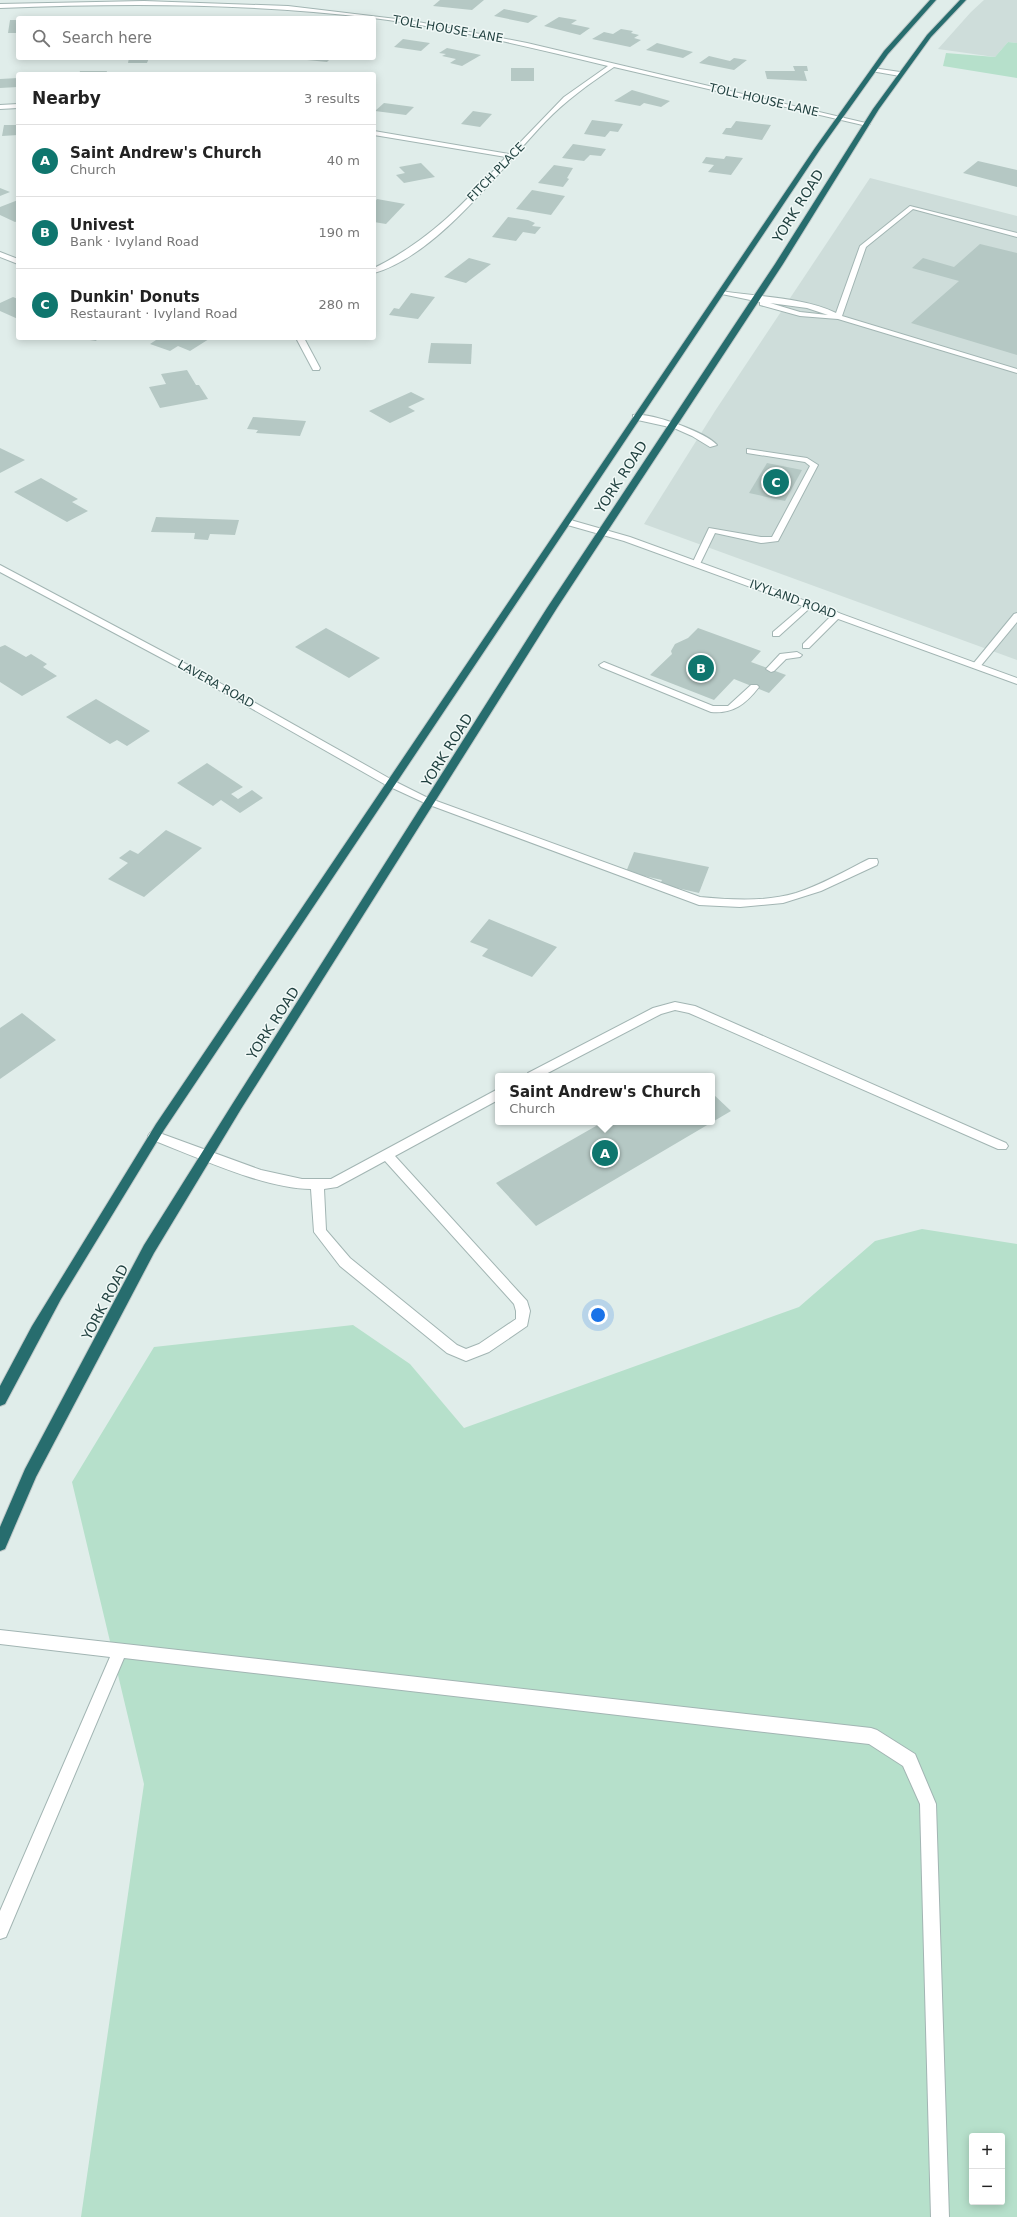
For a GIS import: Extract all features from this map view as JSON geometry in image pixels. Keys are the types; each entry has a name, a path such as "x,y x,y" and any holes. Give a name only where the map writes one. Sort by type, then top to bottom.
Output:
{"highway":[{"name":"YORK ROAD","path":"0,1400 30,1340 101,1220 154,1136 390,782 840,118 873,70 908,25 933,0"},
{"name":"YORK ROAD","path":"0,1544 30,1474 141,1263 207,1155 601,532 755,299 867,124 900,74 934,29 963,0"}],"street":[{"name":"TOLL HOUSE LANE","path":"0,6 91,2 189,1 314,10 366,16"},
{"name":"TOLL HOUSE LANE","path":"376,17 475,33 867,124"},
{"name":"FITCH PLACE","path":"376,270 406,256 437,233 566,98 613,65"},
{"path":"873,70 900,74"},
{"path":"0,107 16,106"},
{"path":"376,133 511,156"},
{"path":"838,317 863,246 912,207 1017,235"},
{"path":"0,254 16,261"},
{"path":"721,293 755,299 782,310 816,318 838,317 1017,371"},
{"path":"301,340 316,368"},
{"path":"636,417 673,424 701,436 713,445"},
{"path":"696,564 712,530 761,540 775,539 814,465 807,460 750,451"},
{"name":"IVYLAND ROAD","path":"567,522 620,537 1017,681"},
{"name":"LAVERA ROAD","path":"0,568 185,667 390,782 431,802 699,901 731,905 770,900 808,892 873,862"},
{"path":"776,634 808,605"},
{"path":"806,646 837,615"},
{"path":"976,666 1017,616"},
{"path":"771,669 783,656 797,655"},
{"path":"604,665 711,708 723,710 732,709 754,686"},
{"path":"538,1073 657,1011 675,1006 698,1012 1002,1146"},
{"path":"154,1136 260,1175 302,1184 333,1184 495,1096"},
{"path":"317,1184 320,1232 345,1262 452,1349 466,1355 484,1348 522,1322 523,1311 520,1301 387,1155"},
{"path":"0,1637 871,1736 909,1760 928,1804 940,2217"},
{"path":"0,1931 120,1651"}],"shaded area":[{"path":"984,0 1017,0 1017,43 1008,42 995,57 938,49 971,12"},
{"path":"870,178 1017,216 1017,660 644,524 715,411"}],"green space":[{"path":"1008,42 1017,43 1017,78 943,66 946,53 995,57"},
{"path":"922,1229 1017,1244 1017,2217 81,2217 144,1784 72,1482 154,1347 353,1325 410,1364 464,1428 799,1307 875,1241"}],"building":[{"path":"440,0 484,0 472,10 433,6"},
{"path":"504,9 538,16 528,23 494,16"},
{"path":"559,17 577,20 571,24 590,28 580,35 544,26"},
{"path":"10,20 16,20 16,33 8,33"},
{"path":"621,29 633,31 631,33 639,35 634,38 641,40 630,47 592,39 604,32 613,34"},
{"path":"403,39 430,43 421,51 394,47"},
{"path":"657,43 693,52 683,58 646,50"},
{"path":"447,48 481,55 462,66 450,63 456,59 442,56 446,54 439,53"},
{"path":"709,56 730,61 734,58 747,60 734,70 699,63"},
{"path":"129,60 148,60 147,63 128,63"},
{"path":"307,60 329,60 327,62"},
{"path":"793,66 807,66 808,71 804,71 807,81 767,79 765,71 795,71"},
{"path":"511,68 534,68 534,81 511,81"},
{"path":"80,71 107,71 107,72"},
{"path":"16,78 16,87 0,88 0,79"},
{"path":"632,90 670,101 661,107 644,103 640,106 614,101"},
{"path":"384,103 414,107 406,115 376,110"},
{"path":"473,111 492,114 480,127 461,124"},
{"path":"592,120 623,124 618,132 610,131 605,137 584,134"},
{"path":"736,121 771,125 762,140 722,134 726,128 731,128"},
{"path":"4,125 16,125 16,135 2,136"},
{"path":"573,144 606,149 601,156 590,155 584,161 562,158"},
{"path":"726,156 743,158 731,175 708,172 714,165 702,163 706,157 724,159"},
{"path":"978,161 1017,170 1017,187 963,173"},
{"path":"421,163 435,177 404,183 396,175 405,173 399,167"},
{"path":"554,165 573,168 567,178 569,179 563,187 538,183"},
{"path":"0,188 10,192 0,196"},
{"path":"532,190 565,196 551,215 516,209"},
{"path":"377,199 405,204 386,224 376,222"},
{"path":"16,201 16,222 0,215 0,207"},
{"path":"508,217 528,220 535,223 532,226 541,227 535,234 523,232 516,241 492,237"},
{"path":"980,244 1017,253 1017,355 911,323 959,281 912,268 923,258 954,267"},
{"path":"469,258 491,264 466,283 444,277"},
{"path":"411,293 435,297 418,319 389,315 394,308 399,309"},
{"path":"13,297 16,298 16,318 0,311 0,303"},
{"path":"156,340 207,340 190,351 178,346 170,351 150,344"},
{"path":"431,343 472,344 471,364 428,363"},
{"path":"187,370 196,385 199,385 208,399 160,408 149,387 166,384 161,374"},
{"path":"411,392 425,399 408,407 415,411 390,423 369,411"},
{"path":"253,417 306,421 300,436 256,433 258,430 247,429"},
{"path":"0,448 25,460 0,473"},
{"path":"767,463 802,470 785,501 749,493"},
{"path":"41,478 78,499 72,502 88,511 67,522 14,492"},
{"path":"156,517 239,520 235,535 210,534 208,540 194,539 195,533 151,532"},
{"path":"326,628 380,658 349,678 295,647"},
{"path":"698,628 761,651 751,662 786,675 769,693 734,679 714,700 650,675 672,654 671,651 675,644 688,638"},
{"path":"5,645 26,657 31,654 47,664 43,667 57,676 22,696 0,682 0,647"},
{"path":"96,699 150,731 127,746 117,740 110,744 66,717"},
{"path":"207,763 243,787 231,794 238,799 252,790 263,798 240,813 221,800 213,806 177,783"},
{"path":"166,830 202,848 144,897 108,879 128,863 119,858 130,850 138,854"},
{"path":"634,852 709,867 699,893 660,884 662,880 626,872"},
{"path":"489,919 557,947 532,977 482,956 488,949 470,942"},
{"path":"22,1013 56,1040 0,1079 0,1028"},
{"path":"715,1096 731,1111 715,1120"},
{"path":"598,1125 707,1125 536,1226 496,1183"}],"place":[{"name":"Dunkin' Donuts","path":"776,482"},
{"name":"Univest","path":"701,668"},
{"name":"Saint Andrew's Church","path":"605,1153"}]}
